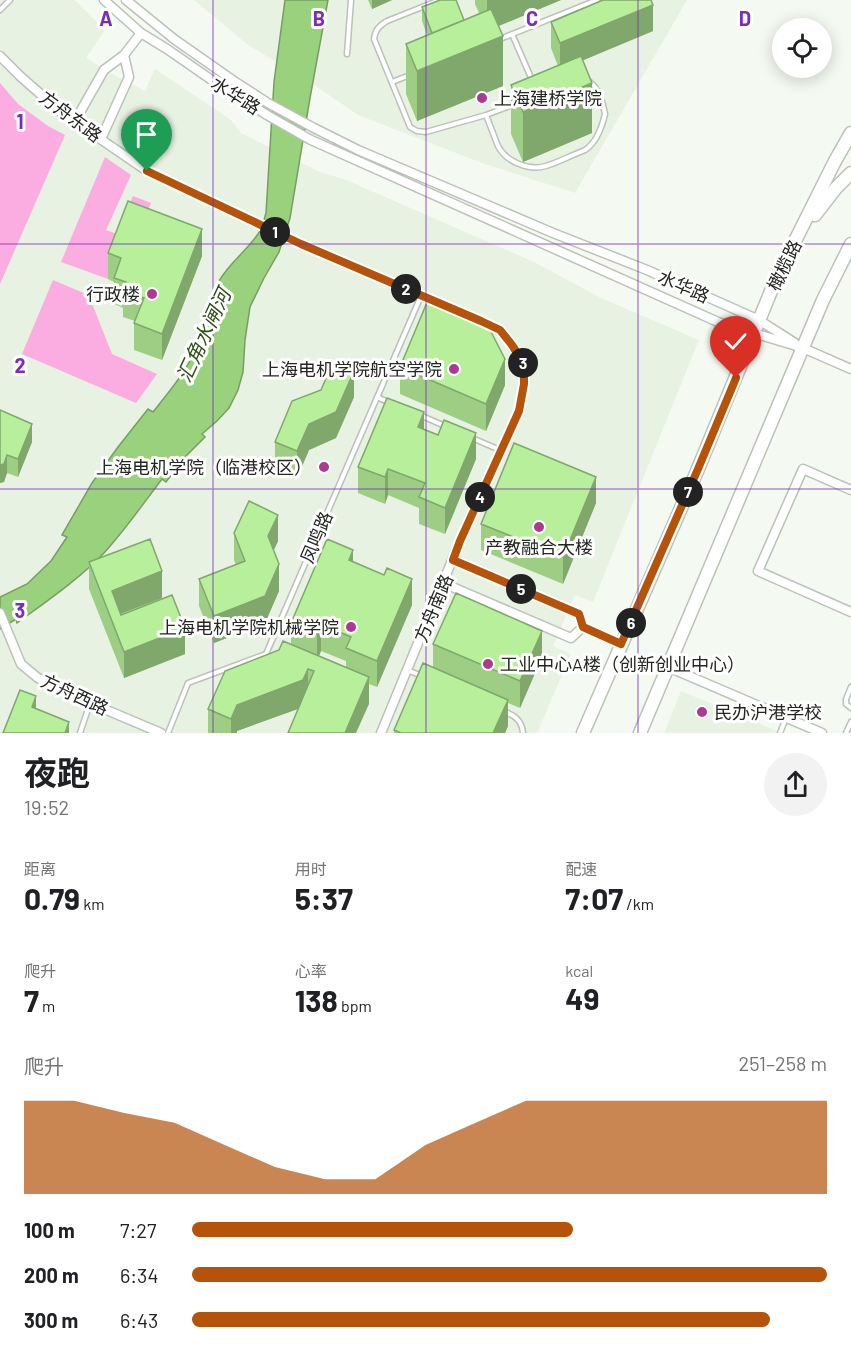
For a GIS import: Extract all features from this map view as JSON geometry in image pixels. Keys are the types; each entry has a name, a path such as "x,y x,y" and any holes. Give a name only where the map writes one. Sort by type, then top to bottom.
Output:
{"main road":[{"name":"橄榄路","path":"583,733 698,469 776,279 851,133"},
{"path":"797,237 851,173"},
{"path":"640,733 823,300 851,244"}],"street":[{"name":"水华路","path":"104,0 141,33 216,83 311,140 718,322 803,348"},
{"name":"水华路","path":"126,0 174,39 234,81 314,128 358,150 553,233 647,270 759,320 803,348"},
{"path":"75,122 104,70 124,55 141,33"},
{"path":"101,140 129,77 124,55"},
{"name":"方舟东路","path":"0,56 53,105 147,171 301,244 421,295"},
{"path":"421,295 500,330 524,364 524,384 519,411 501,450"},
{"path":"803,348 851,369"},
{"name":"方舟南路","path":"381,733 460,541 501,450"},
{"path":"851,490 803,469 758,571 851,612"},
{"path":"453,560 579,614 583,627 621,644"},
{"path":"443,583 571,638 583,627"},
{"name":"方舟西路","path":"0,614 21,664 38,678 161,733"},
{"path":"668,667 786,718 806,730 822,733"}],"lane":[{"path":"0,10 10,0"},
{"path":"346,54 351,0"},
{"path":"440,0 387,21 375,32 374,39 410,127 426,132 486,115 522,101"},
{"path":"498,40 595,0"},
{"path":"512,34 534,84"},
{"path":"392,82 413,73"},
{"path":"486,115 499,147 508,158 513,162 529,166 546,166 589,147 600,128 605,114 604,110 594,86 585,80"},
{"name":"凤鸣路","path":"168,733 188,683 266,654 421,295"},
{"path":"377,397 398,406"},
{"path":"418,415 450,428"},
{"path":"470,437 501,450"},
{"path":"407,670 428,679"},
{"path":"851,687 846,699 846,704 851,708"},
{"path":"80,733 90,703"},
{"path":"501,710 519,720 523,733"},
{"path":"780,733 786,718"},
{"path":"846,733 851,722"}],"shaded area":[{"name":"上海电机学院（临港校区）","path":"0,0 75,0 105,30 86,58 114,75 145,91 155,69 231,120 241,133 322,173 344,179 534,262 601,298 699,340 593,602 575,595 553,646 571,654 537,733 0,733"},
{"name":"上海建桥学院","path":"194,0 687,0 575,193 482,163 358,115 310,82 248,45"},
{"path":"0,83 18,104 48,126 65,135 0,284"},
{"path":"105,157 131,175 106,230 117,234 133,196 151,203 139,232 127,228 108,279 61,262"},
{"path":"53,280 86,294 112,354 157,374 136,403 22,354"},
{"name":"民办沪港学校","path":"681,691 782,733 664,733"}],"water":[{"name":"汇角水闸河","path":"285,0 328,0 290,218 279,252 250,307 243,372 238,390 229,408 202,434 205,437 186,456 166,482 162,479 104,553 40,607 17,623 16,619 0,629 0,597 27,584 51,561 67,537 62,535 92,483 148,409 153,412 176,383 199,343 214,289 223,274 256,238 261,229 266,213 274,82"}],"building":[{"path":"440,0 456,0 464,20 432,33 422,7"},
{"path":"603,0 651,0 653,5 560,43 551,22"},
{"path":"491,9 503,36 417,71 406,44"},
{"path":"581,56 592,83 523,112 511,85"},
{"name":"行政楼","path":"128,201 202,229 162,334 134,323 144,298 123,290 126,282 114,278 121,258 108,253"},
{"path":"428,300 488,326 505,359 486,404 400,367"},
{"path":"333,362 354,371 336,412 309,424 297,451 275,442 292,401 321,390"},
{"path":"387,398 424,412 418,427 438,435 444,420 476,433 445,508 419,497 425,483 388,469 385,477 358,467"},
{"path":"0,410 32,424 18,459 7,455 4,464 0,465"},
{"name":"产教融合大楼","path":"514,443 596,477 563,557 481,524"},
{"path":"249,501 278,515 268,536 279,564 265,596 214,616 199,579 245,561 234,533"},
{"path":"150,539 162,571 112,591 121,615 172,595 185,628 124,652 89,562"},
{"name":"上海电机学院机械学院","path":"327,539 353,550 349,560 384,575 387,568 412,579 377,661 346,648 351,637 321,624 317,634 291,623"},
{"path":"456,593 542,631 520,681 433,644"},
{"path":"283,641 369,677 345,733 288,733 314,671 308,669 303,680 237,705 231,719 208,709 225,671 279,650"},
{"path":"423,663 508,700 493,733 401,733 394,730"},
{"path":"20,690 36,696 32,707 69,722 65,733 3,733"}],"place":[{"name":"上海建桥学院","path":"482,98"},
{"name":"行政楼","path":"152,294"},
{"name":"上海电机学院航空学院","path":"454,369"},
{"name":"上海电机学院（临港校区）","path":"324,467"},
{"name":"产教融合大楼","path":"539,527"},
{"name":"上海电机学院机械学院","path":"351,627"},
{"name":"工业中心A楼（创新创业中心）","path":"488,664"},
{"name":"民办沪港学校","path":"702,712"}],"route":[{"path":"147,171 301,244 500,330 524,364 524,384 519,411 453,560 579,614 583,627 621,644 736,378"}]}
